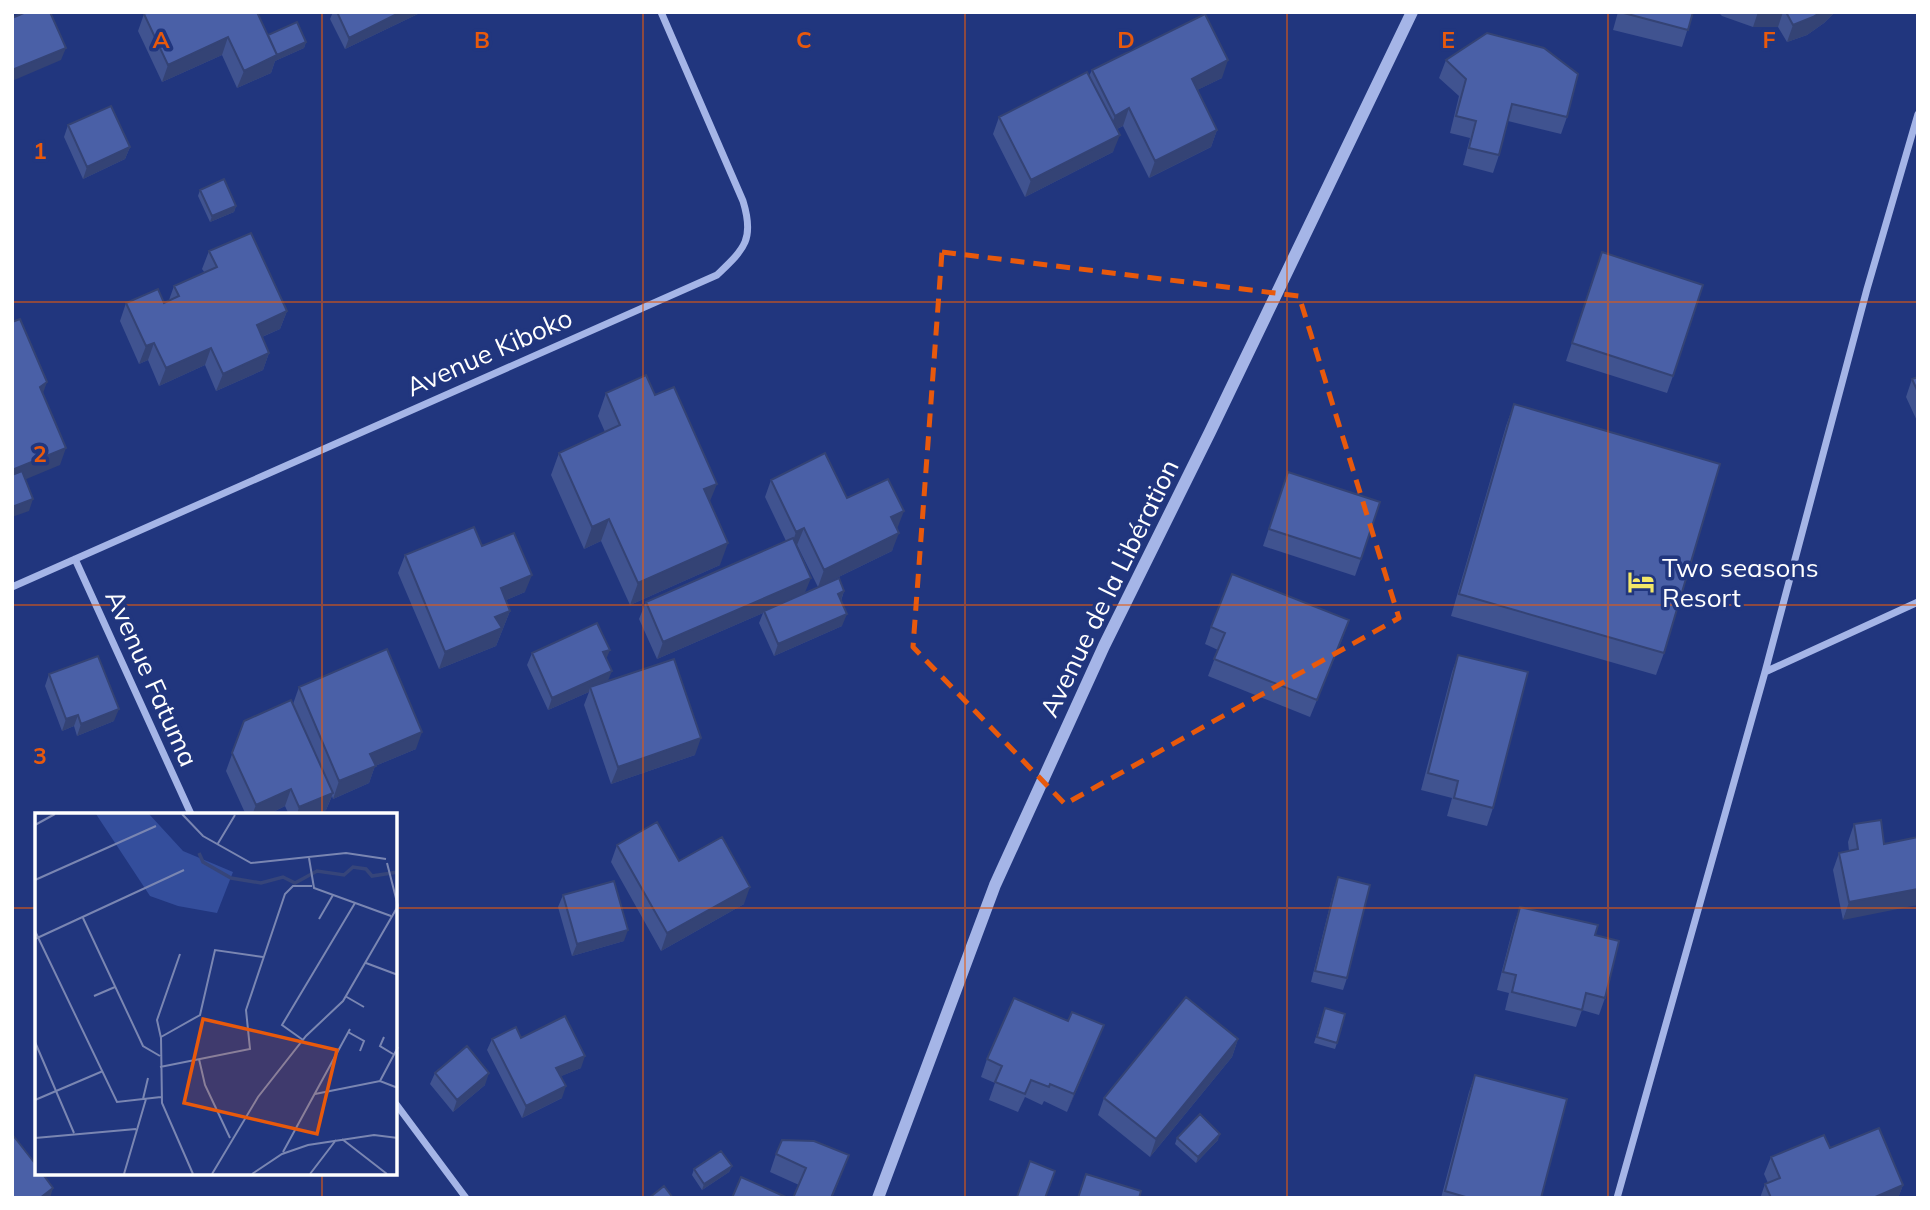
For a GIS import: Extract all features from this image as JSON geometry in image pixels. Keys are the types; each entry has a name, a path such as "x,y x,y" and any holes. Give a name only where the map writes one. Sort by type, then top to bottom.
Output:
{"street":[{"name":"Avenue Kiboko","path":"12,587 717,275 742,249 749,229 747,215 661,12"},
{"name":"Avenue de la Libération","path":"878,1198 995,884 1104,646 1283,283 1412,12"},
{"path":"1618,1198 1765,672 1867,289 1918,114"},
{"name":"Avenue Fatuma","path":"75,559 191,813"},
{"path":"1765,672 1918,602"},
{"path":"397,1105 466,1198"}],"highlighted area":[{"path":"942,252 1299,296 1399,618 1065,804 913,647"}],"building":[{"path":"26,12 50,12 66,48 12,70 12,18"},
{"path":"257,12 277,55 244,71 228,37 168,65 144,14"},
{"path":"337,12 401,12 349,38"},
{"path":"1620,12 1693,12 1688,30"},
{"path":"1786,12 1821,12 1793,25"},
{"path":"1205,14 1228,60 1192,79 1217,130 1155,161 1129,108 1115,116 1092,70"},
{"path":"297,22 306,42 277,55 268,35"},
{"path":"1487,33 1544,48 1578,74 1567,117 1512,104 1499,155 1469,148 1476,121 1456,116 1466,79 1446,60"},
{"path":"1087,72 1120,135 1031,180 999,117"},
{"path":"111,106 130,147 87,167 68,125"},
{"path":"224,179 236,206 212,216 200,190"},
{"path":"251,233 287,311 257,325 269,353 223,374 211,348 166,368 154,343 146,346 126,303 158,289 164,303 179,296 174,286 217,267 209,251"},
{"path":"1602,252 1703,285 1673,376 1572,343"},
{"path":"20,319 47,382 40,387 66,448 12,470 12,322"},
{"path":"646,375 655,395 674,387 717,484 704,489 728,543 638,583 609,519 592,527 559,453 620,425 606,393"},
{"path":"1918,377 1918,392 1912,379"},
{"path":"1514,404 1720,464 1664,653 1459,594"},
{"path":"825,453 847,498 888,479 904,511 891,517 899,533 824,570 804,528 796,532 771,480"},
{"path":"22,471 33,499 12,507 12,475"},
{"path":"1288,472 1380,502 1361,559 1269,529"},
{"path":"474,527 482,546 514,533 532,575 501,588 510,611 495,617 502,628 445,652 405,555"},
{"path":"793,538 811,578 663,642 646,602"},
{"path":"1232,574 1349,620 1317,700 1214,659 1225,633 1211,627"},
{"path":"839,578 844,591 838,594 847,614 778,644 764,611"},
{"path":"597,623 610,650 603,652 612,671 552,698 532,653"},
{"path":"387,649 422,732 370,754 376,766 339,781 299,687"},
{"path":"1458,655 1528,672 1493,808 1454,798 1458,781 1428,773"},
{"path":"98,656 119,709 81,724 78,715 66,719 49,674"},
{"path":"674,659 701,738 618,767 590,687"},
{"path":"291,700 333,793 299,807 291,789 256,805 232,753 244,721"},
{"path":"1881,820 1884,844 1918,837 1918,889 1849,902 1839,853 1858,849 1854,824"},
{"path":"657,822 679,861 722,837 750,887 667,933 617,845"},
{"path":"1338,877 1370,885 1347,978 1315,971"},
{"path":"614,881 628,930 577,944 563,895"},
{"path":"1520,907 1598,925 1595,935 1619,941 1605,998 1586,993 1582,1010 1512,992 1516,975 1503,972"},
{"path":"1186,997 1238,1039 1156,1139 1104,1098"},
{"path":"1014,998 1068,1021 1072,1012 1104,1025 1074,1094 1031,1080 1025,1094 995,1082 1002,1066 987,1059"},
{"path":"1325,1008 1345,1014 1337,1043 1317,1037"},
{"path":"565,1016 585,1056 556,1068 566,1086 526,1106 492,1039 516,1027 521,1038"},
{"path":"467,1046 489,1073 457,1100 435,1073"},
{"path":"1475,1075 1567,1099 1541,1198 1469,1198 1445,1191"},
{"path":"1200,1114 1220,1134 1198,1157 1177,1138"},
{"path":"1879,1128 1903,1185 1873,1198 1771,1198 1765,1184 1780,1178 1771,1157 1824,1135 1830,1148"},
{"path":"12,1134 35,1163 35,1175 43,1175 53,1188 40,1198 12,1198"},
{"path":"782,1140 814,1141 849,1155 831,1198 793,1198 806,1168 776,1154"},
{"path":"721,1151 732,1166 704,1184 694,1169"},
{"path":"1030,1161 1055,1171 1045,1198 1017,1197"},
{"path":"1086,1174 1141,1191 1139,1198 1078,1198"},
{"path":"741,1177 788,1198 732,1198"},
{"path":"664,1186 673,1198 649,1198"}],"place":[{"name":"Two seasons Resort","path":"1641,582"}]}
